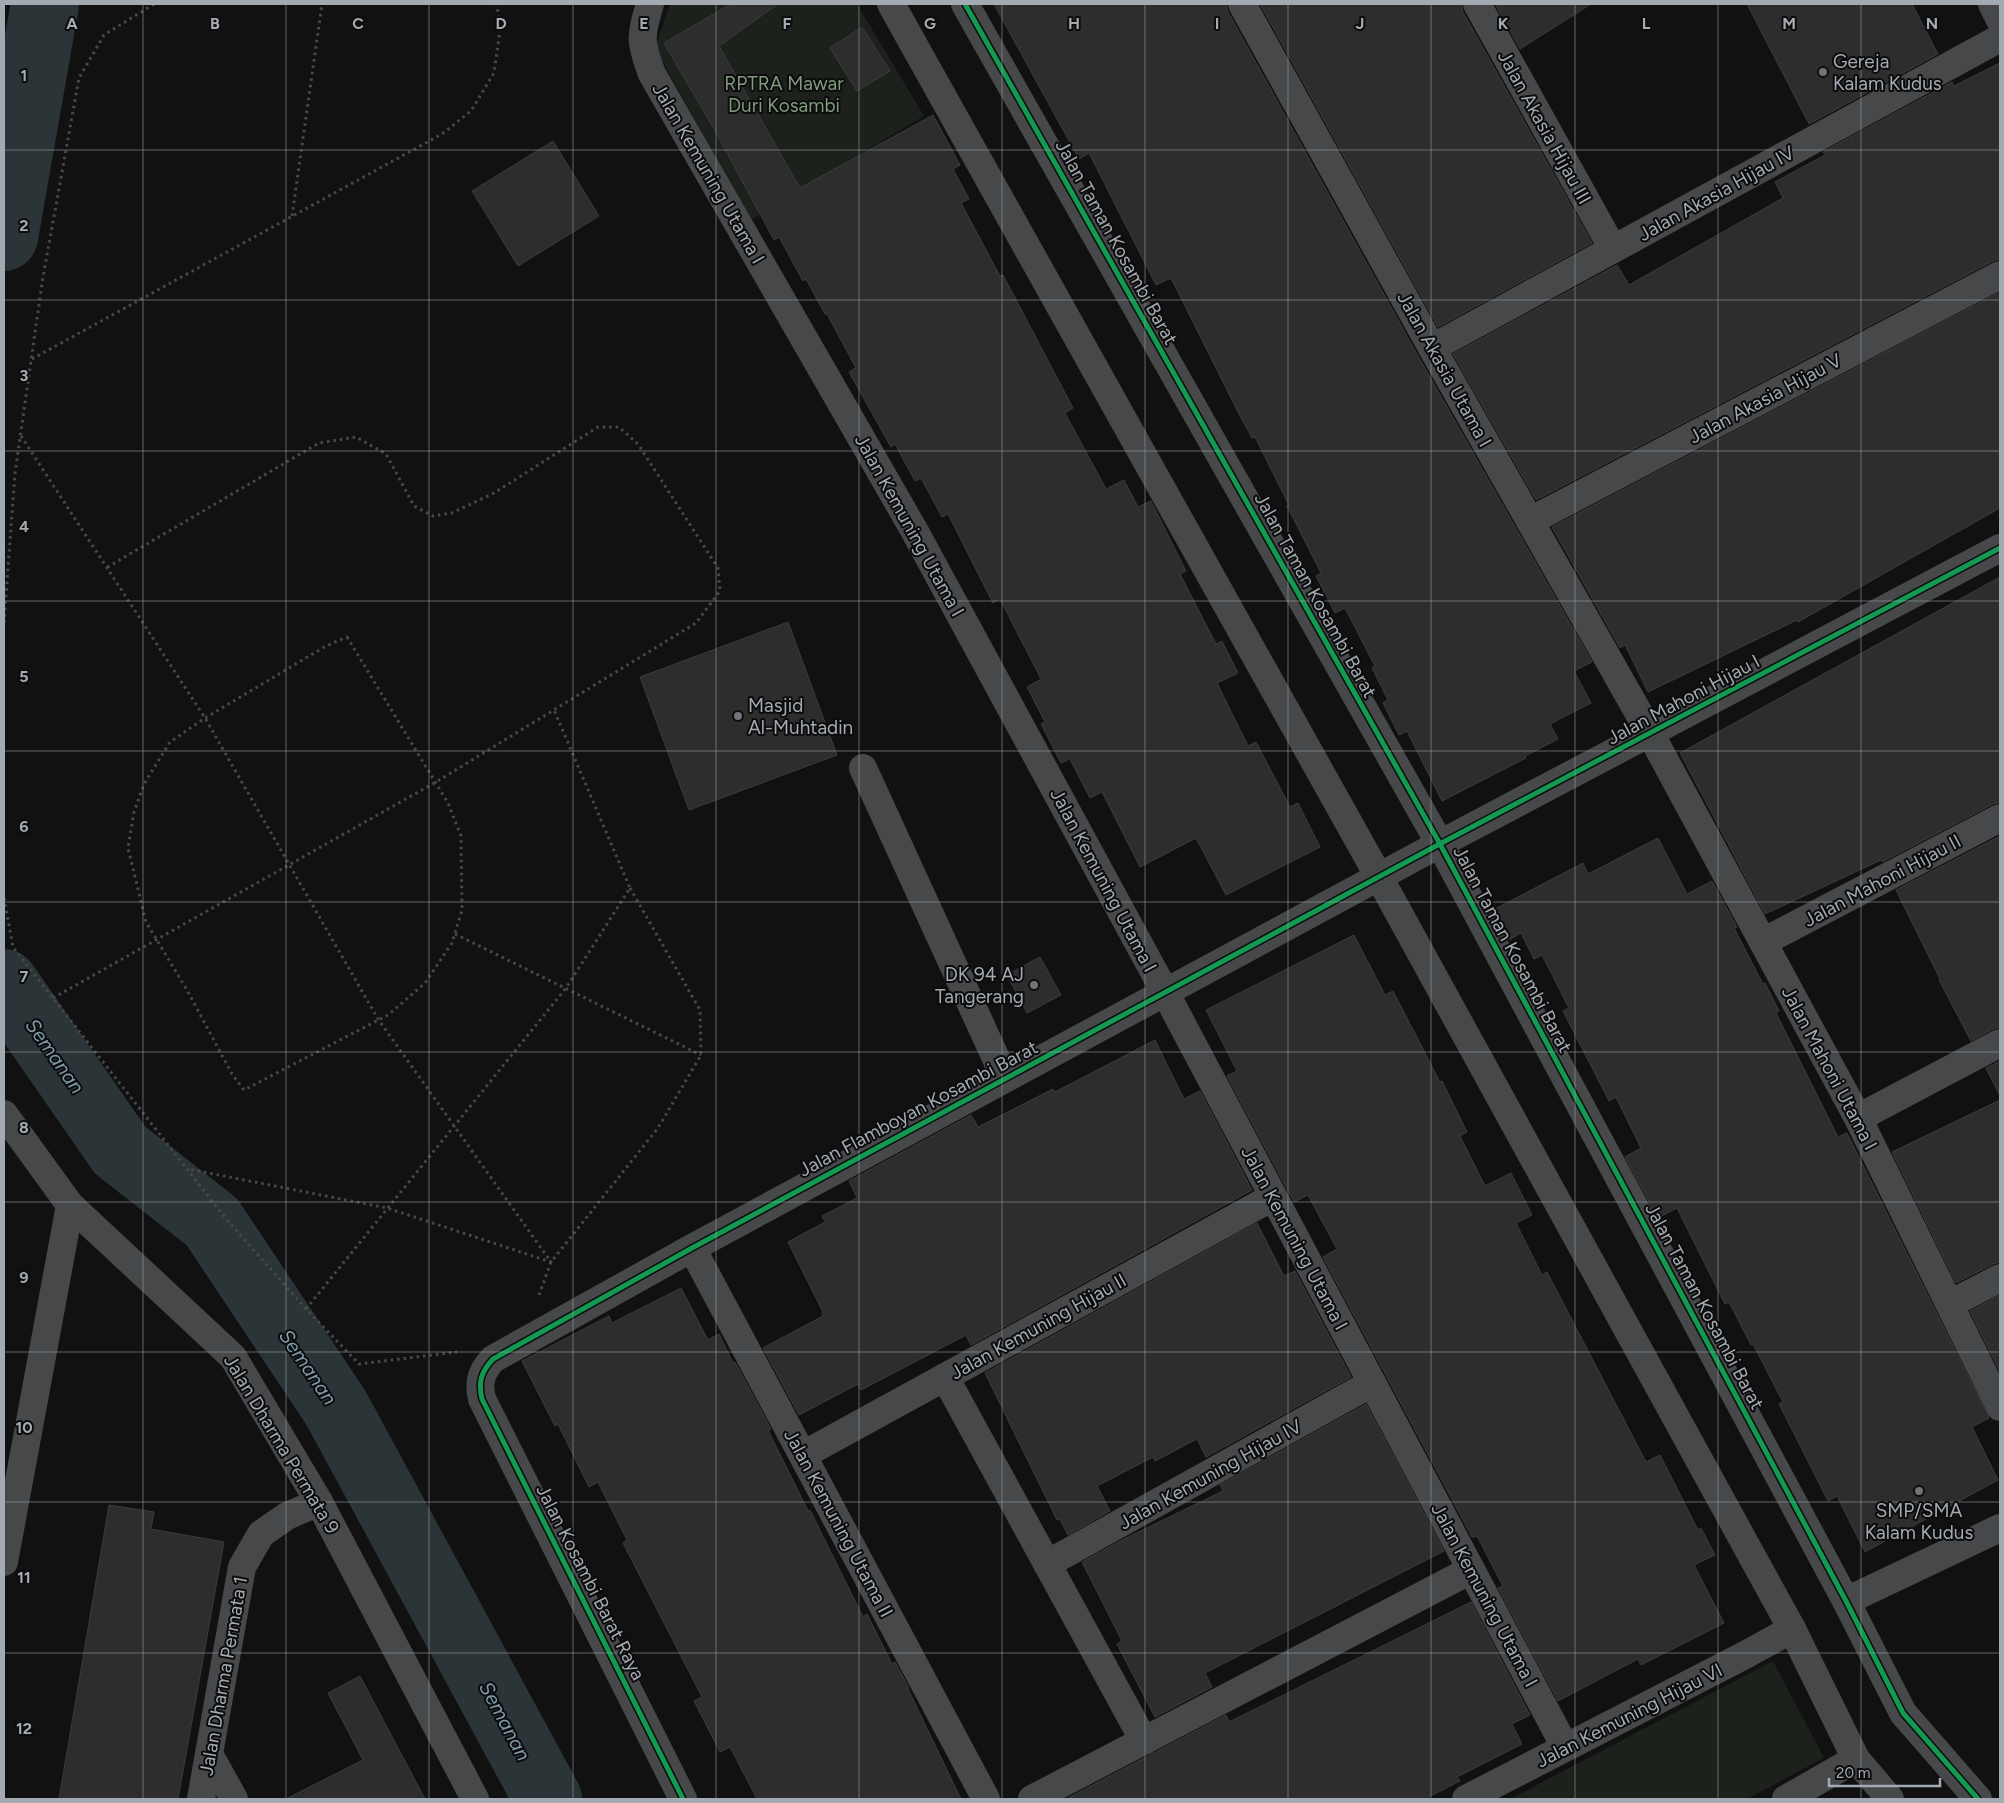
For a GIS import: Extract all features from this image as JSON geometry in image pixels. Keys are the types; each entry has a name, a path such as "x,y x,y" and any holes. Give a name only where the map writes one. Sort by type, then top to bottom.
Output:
{"street":[{"name":"Jalan Kemuning Utama I","path":"650,4 642,29 642,48 652,74 914,530 1165,992 1565,1747"},
{"path":"891,4 1382,876 1792,1629 1856,1759 1890,1799"},
{"name":"Jalan Taman Kosambi Barat","path":"965,4 1437,846 1846,1601 1903,1713 1978,1799"},
{"name":"Jalan Akasia Utama I","path":"1242,4 1432,348 1650,734"},
{"name":"Jalan Akasia Hijau III","path":"1477,4 1613,249"},
{"path":"1992,4 2000,20"},
{"name":"Jalan Akasia Hijau IV","path":"1432,348 2000,38"},
{"name":"Jalan Akasia Hijau V","path":"1530,521 2000,275"},
{"name":"Jalan Mahoni Hijau I","path":"1382,876 2000,548"},
{"name":"Jalan Mahoni Utama I","path":"1650,734 1858,1118 2000,1407"},
{"path":"863,768 1005,1078"},
{"name":"Jalan Mahoni Hijau II","path":"1763,942 2000,818"},
{"name":"Jalan Flamboyan Kosambi Barat","path":"480,1376 484,1368 493,1359 692,1248 1382,876"},
{"path":"1858,1118 2000,1043"},
{"name":"Jalan Dharma Permata 9","path":"4,1114 70,1205 233,1357 319,1502 475,1799"},
{"name":"Jalan Kemuning Hijau II","path":"802,1456 1273,1198"},
{"path":"4,1562 70,1205"},
{"name":"Jalan Kemuning Utama II","path":"692,1248 986,1799"},
{"path":"1950,1304 2000,1278"},
{"name":"Jalan Kosambi Barat Raya","path":"480,1376 479,1388 482,1399 683,1799"},
{"path":"945,1377 1144,1740"},
{"name":"Jalan Kemuning Hijau IV","path":"1047,1564 1372,1383"},
{"name":"Jalan Dharma Permata 1","path":"201,1799 242,1567 261,1534 287,1516 319,1502"},
{"path":"1846,1601 2000,1528"},
{"path":"1032,1799 1471,1570"},
{"name":"Jalan Kemuning Hijau VI","path":"1466,1799 1792,1629"},
{"path":"209,1754 234,1799"},
{"path":"1786,1799 1856,1759"}],"path":[{"path":"4,623 15,473 43,277 79,78 104,35 154,4"},
{"path":"292,216 322,4"},
{"path":"32,360 442,134 471,110 494,72 500,30 496,4"},
{"path":"53,998 156,938 436,782 554,710 696,623 720,591 718,568 638,444 619,427 598,427 494,493 452,514 432,516 414,506 386,454 356,437 319,443 106,568"},
{"path":"21,436 205,718 378,1019 552,1262"},
{"path":"347,637 436,782 448,803 461,836 462,910 452,943 425,983 388,1015 244,1090 232,1074 187,990 146,922 128,848 134,812 144,784 170,742 205,718 326,646 347,637"},
{"path":"520,1344 552,1262 658,1128 702,1055 700,1010 630,888 554,710"},
{"path":"306,1309 566,988 630,888"},
{"path":"4,898 13,947 227,1220 306,1309 359,1364 463,1351"},
{"path":"455,934 702,1055"},
{"path":"188,1170 387,1208 552,1262"}],"green space":[{"name":"RPTRA Mawar Duri Kosambi","path":"670,4 857,4 924,116 751,220 655,48"},
{"path":"1773,1661 1824,1758 1747,1799 1510,1799"}],"building":[{"path":"731,4 778,4 719,46 800,188 933,115 960,165 953,169 969,199 961,203 1000,276 1003,275 1073,408 1065,413 1106,489 1124,480 1138,507 1151,501 1186,571 1180,574 1216,644 1222,641 1238,673 1217,683 1248,746 1256,742 1290,807 1298,803 1320,847 1226,895 1196,838 1140,867 1102,792 1090,798 1070,759 1061,763 1041,724 1045,722 1027,687 1041,679 1000,599 993,603 948,514 942,517 921,478 915,481 895,444 891,447 849,372 856,368 827,314 825,314 806,279 803,281 779,237 774,240 714,129 664,43"},
{"path":"994,4 1226,4 1228,12 1418,356 1592,662 1574,671 1591,703 1550,724 1558,739 1525,756 1526,758 1442,801 1407,731 1399,735 1383,703 1388,700 1372,668 1375,666 1345,608 1335,613 1316,576 1321,573 1287,506 1289,505 1255,437 1252,438 1238,412 1171,278 1156,285 1089,153 1079,159"},
{"path":"1260,4 1461,4 1463,12 1592,243 1438,327"},
{"path":"1495,4 1591,4 1520,49"},
{"name":"Gereja Kalam Kudus","path":"1747,4 1912,4 1938,54 1809,124"},
{"path":"862,27 890,71 857,91 830,48"},
{"path":"2000,63 2000,259 1536,500 1453,354 1617,265 1629,285 1783,198 1775,182 1825,155 1823,152 1952,82 1954,86"},
{"path":"553,141 599,216 518,266 472,191"},
{"path":"2000,292 2000,508 1798,622 1797,620 1648,692 1625,645 1620,648 1552,527"},
{"path":"2000,577 2000,802 1882,862 1881,860 1765,914 1680,753"},
{"name":"Masjid Al-Muhtadin","path":"788,622 837,755 689,810 640,677"},
{"path":"2000,836 2000,1027 1971,1041 1939,980 1896,890"},
{"path":"1658,838 1687,894 1712,881 1737,927 1734,928 1779,1011 1776,1013 1838,1137 1847,1133 1989,1418 1972,1427 1998,1480 1865,1552 1837,1496 1828,1501 1779,1404 1783,1402 1729,1302 1725,1304 1677,1208 1658,1218 1625,1157 1641,1148 1616,1097 1609,1101 1563,1011 1569,1008 1542,955 1534,959 1521,933 1509,940 1493,910 1583,863 1588,874"},
{"path":"1354,935 1385,995 1393,991 1440,1082 1442,1081 1467,1132 1460,1136 1485,1186 1511,1173 1532,1215 1516,1223 1542,1275 1547,1272 1646,1462 1660,1455 1698,1530 1701,1528 1715,1555 1694,1565 1724,1623 1641,1665 1638,1659 1558,1701 1498,1588 1503,1586 1477,1536 1472,1537 1323,1257 1337,1249 1308,1195 1294,1202 1227,1076 1237,1071 1206,1010"},
{"name":"DK 94 AJ Tangerang","path":"1040,957 1061,995 1027,1013 1007,975"},
{"path":"1155,1040 1184,1099 1200,1091 1252,1190 971,1345 966,1335 861,1390 858,1384 799,1415 763,1348 823,1316 823,1312 788,1242 825,1222 822,1216 857,1198 849,1181 971,1115 978,1127 1053,1089 1055,1092"},
{"path":"2000,1061 2000,1096 1986,1068"},
{"path":"2000,1100 2000,1262 1956,1283 1892,1152"},
{"path":"1257,1223 1284,1276 1295,1271 1351,1377 1206,1457 1197,1439 1155,1461 1153,1457 1097,1486 1110,1511 1068,1535 1060,1519 1057,1520 985,1373"},
{"path":"681,1288 708,1340 719,1334 733,1363 735,1362 771,1429 768,1430 863,1617 867,1614 892,1664 895,1662 909,1688 961,1799 757,1799 730,1747 720,1752 694,1701 702,1697 623,1543 627,1540 598,1482 589,1487 558,1424 555,1426 522,1361 609,1316 612,1323"},
{"path":"2000,1295 2000,1372 1970,1311"},
{"path":"1366,1404 1444,1551 1205,1673 1212,1687 1155,1717 1117,1644 1122,1641 1082,1562 1124,1539 1223,1491 1220,1485"},
{"path":"109,1505 154,1512 151,1529 224,1542 178,1799 59,1799"},
{"path":"1471,1602 1530,1715 1512,1724 1522,1744 1457,1777 1460,1781 1425,1799 1066,1799 1226,1715 1229,1722"},
{"path":"360,1676 425,1799 286,1799 363,1760 328,1693"}],"waterway":[{"name":"Semanan","path":"4,237 45,4"},
{"name":"Semanan","path":"4,983 120,1150 212,1222 336,1408 548,1799"}],"cycle path":[{"path":"965,4 1440,844 1846,1601 1903,1713 1978,1799"},
{"path":"683,1799 482,1399 480,1387 482,1378 486,1368 493,1359 692,1248 1434,847 2000,548"}],"place":[{"name":"Gereja Kalam Kudus","path":"1823,72"},
{"name":"Masjid Al-Muhtadin","path":"738,716"},
{"name":"DK 94 AJ Tangerang","path":"1034,985"},
{"name":"SMP/SMA Kalam Kudus","path":"1919,1491"}]}
